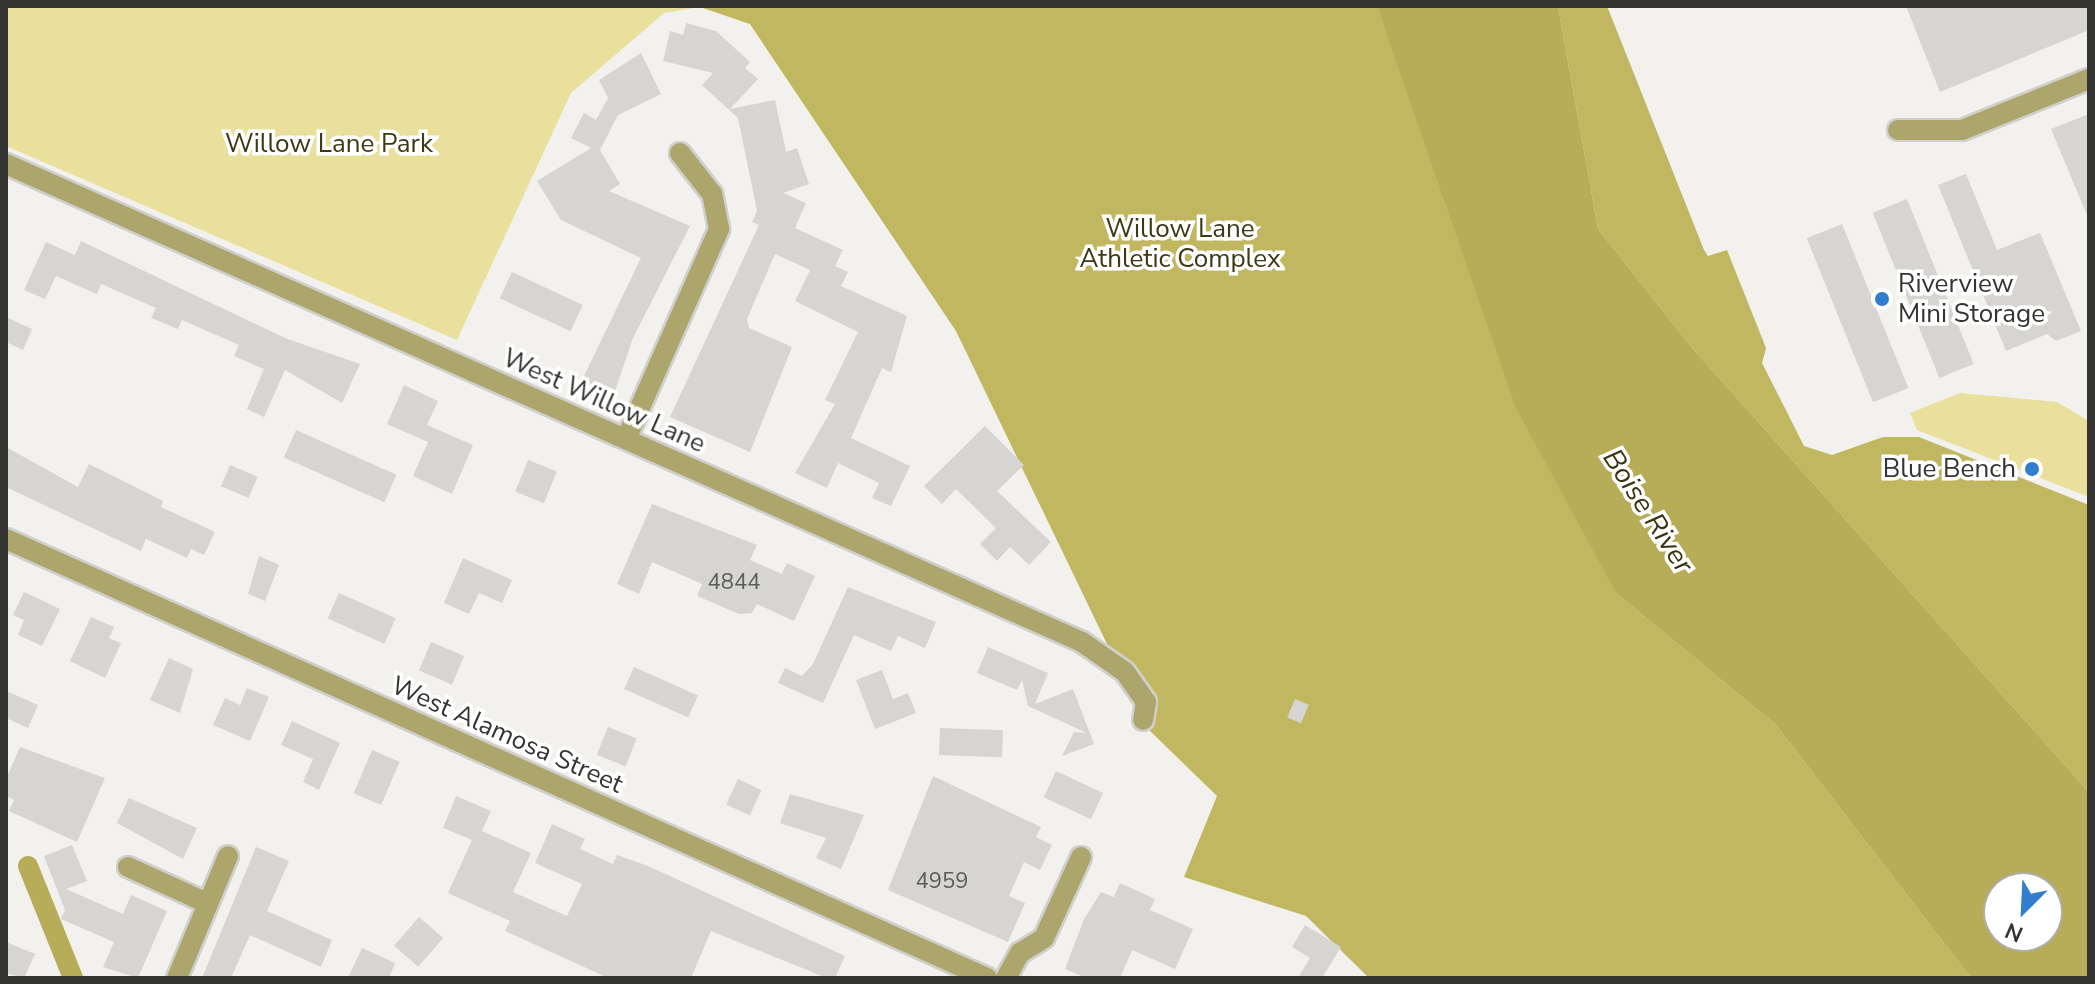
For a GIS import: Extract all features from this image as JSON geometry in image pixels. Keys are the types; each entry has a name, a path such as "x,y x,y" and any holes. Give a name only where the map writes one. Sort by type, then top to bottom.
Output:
{"street":[{"path":"1898,130 1962,130 2089,79"},
{"path":"626,439 719,229 712,194 680,153"},
{"name":"West Willow Lane","path":"6,164 1082,642 1125,672 1146,702 1143,720"},
{"name":"West Alamosa Street","path":"6,539 987,978"},
{"path":"177,978 228,856"},
{"path":"1006,978 1020,953 1044,938 1081,857"},
{"path":"128,867 207,903"}],"green space":[{"name":"Willow Lane Athletic Complex","path":"6,6 1355,6 1114,642 956,331 750,24 700,7 664,13 571,93 457,340 6,146"},
{"path":"1377,6 1447,199 1616,593 1776,725 1971,978 1369,978 1306,916 1184,877 1217,796 1148,729 956,331 750,24 700,7"},
{"path":"1558,6 1607,6 1704,250 1708,256 1727,250 1766,348 1762,363 1804,446 1832,455 1883,437 1919,437 2089,505 2089,792 1694,350 1598,229"},
{"path":"1960,393 2057,402 2089,421 2089,497 1917,430 1910,413"}],"water":[{"name":"Boise River","path":"1377,6 1558,6 1598,229 1694,350 2089,792 2089,978 1971,978 1776,725 1616,593 1516,408"}],"building":[{"path":"1906,6 2089,6 2089,30 1940,92"},
{"path":"686,23 716,31 750,62 745,68 758,79 730,109 775,100 786,152 797,148 809,184 783,193 806,203 795,228 843,250 835,266 848,272 841,286 907,316 891,372 882,368 851,438 910,466 891,506 872,498 879,483 838,463 827,488 795,473 835,404 825,400 858,332 795,301 810,270 775,254 747,319 749,328 792,347 750,452 670,417 759,225 752,222 757,211 738,118 702,85 713,73 663,61 670,31 683,35"},
{"path":"641,53 661,94 618,115 600,150 620,184 609,191 690,226 633,338 614,394 582,380 641,258 561,220 537,181 591,148 571,138 584,113 596,120 608,98 599,80"},
{"path":"2089,114 2089,220 2051,129"},
{"path":"1966,174 1997,250 2040,233 2081,331 2056,341 2047,334 2006,351 1938,185"},
{"path":"1907,199 1974,364 1939,378 1873,213"},
{"path":"1842,224 1908,388 1873,402 1807,238"},
{"path":"81,241 285,338 360,364 342,403 285,370 264,417 247,409 264,369 234,356 239,345 182,320 178,329 151,318 156,308 101,284 97,294 56,276 45,299 24,290 46,242 75,255"},
{"path":"512,272 583,305 570,331 500,298"},
{"path":"6,317 32,329 23,350 6,342"},
{"path":"404,385 438,401 427,425 473,445 452,494 413,476 428,442 387,424"},
{"path":"985,426 1024,465 997,491 1051,542 1029,565 1010,547 997,561 980,544 996,528 956,489 942,504 924,486"},
{"path":"296,430 396,475 384,502 284,457"},
{"path":"6,447 78,487 89,464 163,501 161,507 215,532 204,555 191,549 187,558 146,539 141,551 6,487"},
{"path":"528,460 557,472 544,503 515,492"},
{"path":"230,465 258,477 249,498 221,486"},
{"path":"652,504 757,545 750,560 782,574 787,563 815,576 794,621 757,604 752,613 739,614 697,596 702,584 652,562 639,594 617,584"},
{"path":"259,556 279,565 265,601 248,594"},
{"path":"463,558 512,580 502,603 479,593 469,614 444,603"},
{"path":"848,587 936,622 925,648 898,636 891,651 854,635 823,703 778,683 785,668 802,676 813,664"},
{"path":"24,592 60,609 42,646 18,635 24,620 13,615"},
{"path":"339,593 396,618 384,644 328,619"},
{"path":"91,617 114,627 109,638 121,643 105,678 70,661"},
{"path":"431,642 464,656 452,685 419,671"},
{"path":"988,647 1048,673 1035,704 1073,689 1094,744 1062,756 1074,732 1087,733 1028,706 1022,680 1017,690 977,673"},
{"path":"169,658 193,669 180,713 150,700"},
{"path":"634,667 698,695 688,717 624,689"},
{"path":"882,670 893,699 908,693 916,713 875,729 856,680"},
{"path":"247,688 269,697 250,741 213,725 225,698 240,705"},
{"path":"6,691 38,705 28,728 6,718"},
{"path":"1295,699 1309,705 1301,723 1287,717"},
{"path":"292,721 340,743 319,790 303,782 313,759 281,745"},
{"path":"608,727 637,739 626,766 597,755"},
{"path":"940,728 1003,730 1002,757 939,755"},
{"path":"20,747 105,778 77,842 9,811 14,800 6,796 6,779"},
{"path":"372,750 400,762 381,805 354,793"},
{"path":"1056,771 1103,793 1091,819 1044,797"},
{"path":"933,776 1041,827 1036,837 1052,845 1040,870 1024,862 1009,896 1025,903 1008,942 888,890"},
{"path":"738,779 762,790 750,815 726,804"},
{"path":"790,794 864,815 841,869 816,858 826,838 780,823"},
{"path":"456,796 491,811 482,831 531,853 513,892 567,916 582,884 535,863 552,824 585,839 580,849 613,864 617,855 648,866 845,956 835,978 827,978 711,931 691,978 608,978 505,931 510,921 448,893 472,840 443,828"},
{"path":"129,798 197,828 183,859 117,823"},
{"path":"72,845 87,881 66,889 123,914 131,895 167,911 138,978 103,967 114,942 61,919 65,910 44,856"},
{"path":"256,847 289,861 267,911 332,940 321,967 250,935 231,978 202,978"},
{"path":"1120,883 1155,899 1150,910 1193,929 1175,969 1132,950 1120,978 1086,978 1065,969 1084,919 1101,892 1114,897"},
{"path":"419,917 443,938 418,967 394,946"},
{"path":"1305,925 1341,947 1322,978 1298,978 1310,958 1292,947"},
{"path":"6,942 35,954 24,978 6,973"},
{"path":"362,948 395,963 389,978 348,978"}],"waterway":[{"path":"28,866 73,978"}],"place":[{"name":"Riverview Mini Storage","path":"1882,299"},
{"name":"Blue Bench","path":"2032,469"}],"park label":[{"name":"Willow Lane Park","path":"329,144"}]}
